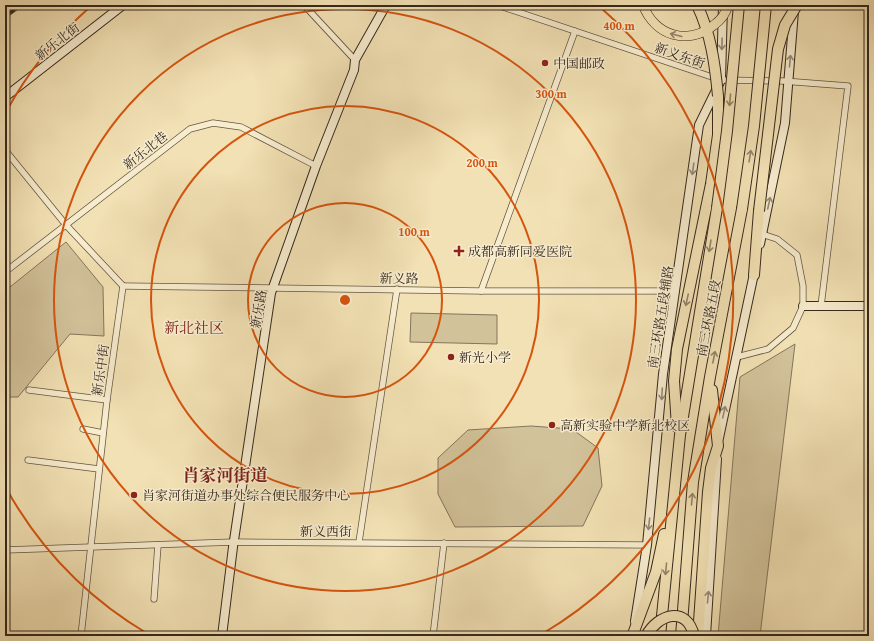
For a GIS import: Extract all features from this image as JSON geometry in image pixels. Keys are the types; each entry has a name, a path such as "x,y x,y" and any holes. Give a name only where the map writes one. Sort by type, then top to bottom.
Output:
{"highway":[{"path":"679,444 674,382 677,349 711,184 718,129 716,67 704,19 697,5"},
{"name":"南三环路五段","path":"660,636 679,444 728,131 739,5"},
{"name":"南三环路五段","path":"681,636 693,482 710,376 742,209 754,126 766,5"},
{"path":"754,275 759,211 778,48 785,25 796,5"},
{"path":"698,636 710,468 718,446 710,376"},
{"path":"632,635 656,572 674,485"},
{"path":"646,636 651,626 656,621 672,616 685,620 690,625 694,636"}],"main road":[{"name":"新乐北街","path":"5,97 123,5"},
{"name":"新乐路","path":"222,636 234,542 274,287 316,166 354,70 355,60 386,5"},
{"path":"643,5 651,20 659,28 670,33 688,37 700,34 720,21 728,5"},
{"name":"南三环路五段辅路","path":"632,635 647,545 663,374 699,125 721,80 723,5"},
{"path":"706,636 718,446 785,123 796,5"},
{"path":"803,306 869,306"}],"street":[{"path":"304,5 355,60"},
{"name":"新义东街","path":"497,5 721,80 788,81 848,86 821,306"},
{"path":"481,291 575,31"},
{"name":"新乐北巷","path":"5,272 190,129 213,123 241,127 316,166"},
{"path":"5,150 66,225 123,286"},
{"path":"737,357 768,349 793,328 803,306 803,286 797,255 777,239 762,234"},
{"name":"新义路","path":"123,286 481,291 676,291"},
{"name":"新乐中街","path":"81,636 103,433 123,286"},
{"path":"359,542 397,289"},
{"path":"29,390 107,400"},
{"path":"83,429 103,433"},
{"path":"28,460 99,469"},
{"name":"新义西街","path":"5,550 234,542 647,545"},
{"path":"433,636 444,544"},
{"path":"154,599 158,545"}],"shaded area":[{"path":"66,242 103,287 104,336 70,334 18,397 5,397 5,291"},
{"path":"411,313 497,315 497,344 410,342"},
{"path":"795,344 760,636 718,636 740,377"},
{"path":"531,426 572,429 598,448 602,486 583,526 455,527 438,494 438,458 468,430"}],"railway":[{"path":"5,17 21,5"}],"place":[{"name":"中国邮政","path":"545,63"},
{"name":"成都高新同爱医院","path":"459,251"},
{"name":"新光小学","path":"451,357"},
{"name":"高新实验中学新北校区","path":"552,425"},
{"name":"肖家河街道办事处综合便民服务中心","path":"134,495"}],"district":[{"name":"新北社区","path":"194,328"},
{"name":"肖家河街道","path":"225,475"}]}
